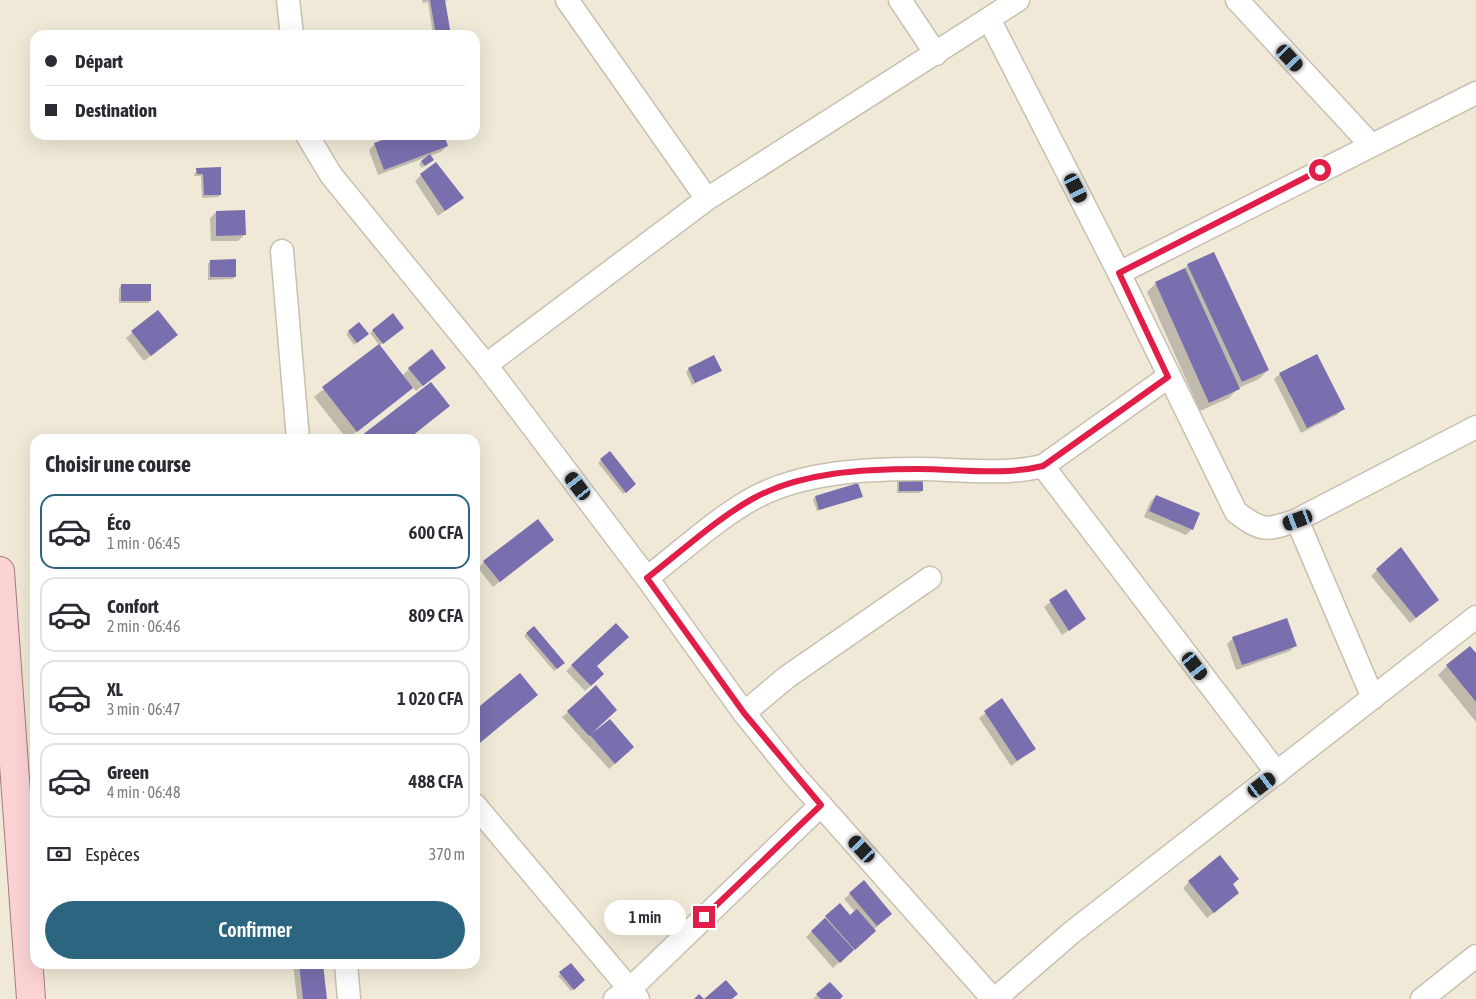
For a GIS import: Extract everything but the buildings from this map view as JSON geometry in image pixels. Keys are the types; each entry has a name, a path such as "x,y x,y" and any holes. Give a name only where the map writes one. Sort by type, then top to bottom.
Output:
{"main road":[{"path":"0,571 31,999"}],"street":[{"path":"288,0 291,30"},
{"path":"567,0 707,199"},
{"path":"900,0 936,54"},
{"path":"486,365 707,199 1018,0"},
{"path":"1236,0 1371,145"},
{"path":"989,19 1119,273 1168,377 1236,512 1255,527 1277,528 1298,520 1476,427"},
{"path":"1119,273 1476,93"},
{"path":"310,140 330,175 486,365 647,578 744,713 821,805 994,999 1071,933 1476,617"},
{"path":"282,251 298,434"},
{"path":"647,578 720,520 755,498 789,484 829,475 857,473 917,469 1024,470 1043,466 1168,377"},
{"path":"1043,466 1277,773"},
{"path":"1298,520 1373,698"},
{"path":"744,713 795,672 930,578"},
{"path":"480,811 627,996 821,805"},
{"path":"1422,999 1476,956"},
{"path":"347,969 350,999"}],"route":[{"path":"704,917 821,805 744,713 647,578 720,520 755,498 789,484 829,475 866,472 917,469 1024,470 1043,466 1168,377 1119,273 1320,170"}]}
